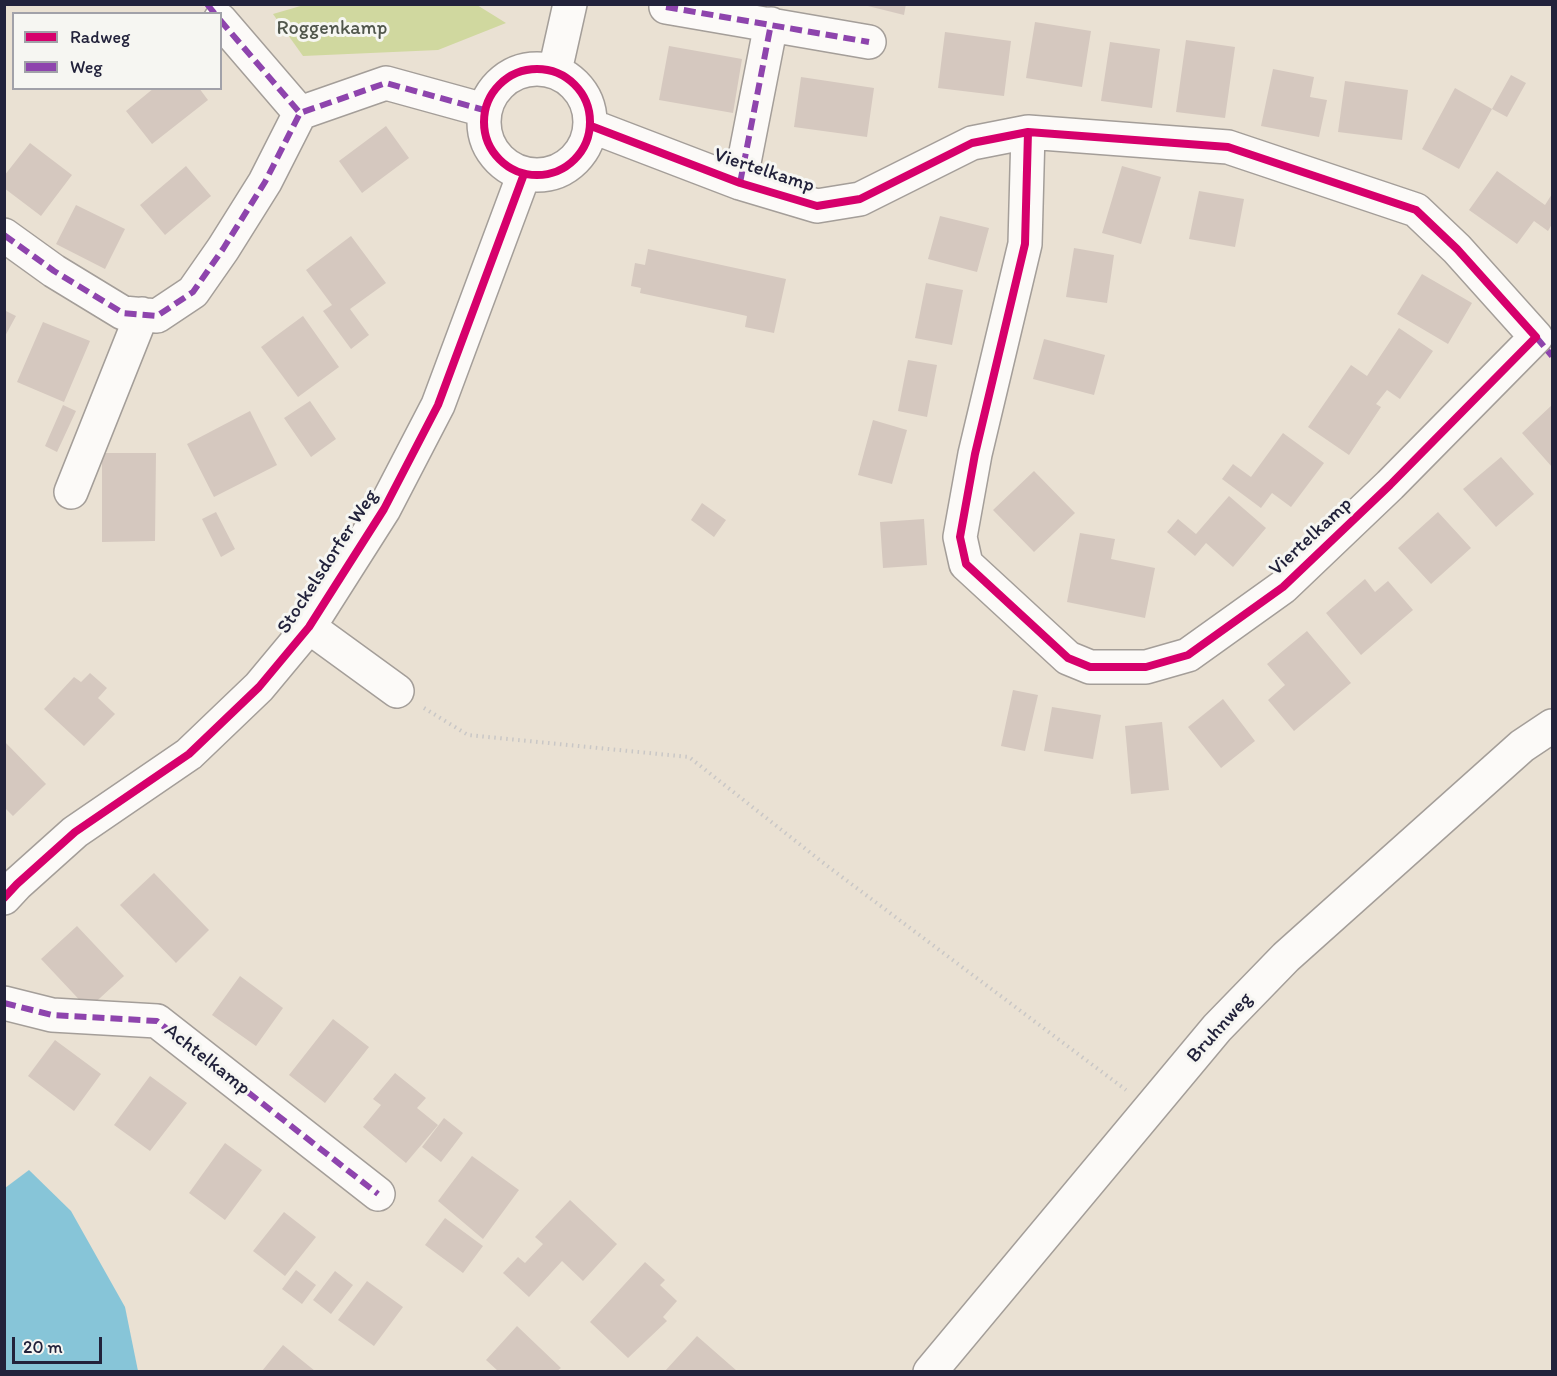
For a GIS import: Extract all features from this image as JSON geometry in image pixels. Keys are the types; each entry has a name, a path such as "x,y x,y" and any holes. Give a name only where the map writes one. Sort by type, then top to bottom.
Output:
{"street":[{"path":"555,71 570,4"},
{"path":"666,7 869,42"},
{"path":"222,22 300,113"},
{"name":"Viertelkamp","path":"740,183 771,24"},
{"path":"537,68 555,71 575,84 587,103 591,126 586,145 575,160 560,171 542,176 524,174 508,168 495,157 487,143 483,126 484,110 491,93 504,80 519,71 537,68"},
{"path":"4,235 54,271 123,313 157,316 193,292 223,249 264,182 300,113 386,83 484,110"},
{"name":"Viertelkamp","path":"591,126 740,183 818,206 860,199 972,143 1028,132 1228,147 1416,210 1457,249 1536,337 1390,485 1283,587 1188,655 1146,667 1090,667 1068,658 966,564 960,537 975,454 1025,244 1028,132"},
{"name":"Stockelsdorfer Weg","path":"4,898 75,832 189,754 259,687 309,627 384,509 438,405 524,174"},
{"path":"71,492 142,314"},
{"path":"309,627 396,680"},
{"name":"Bruhnweg","path":"930,1371 1217,1028 1286,957 1522,747 1552,726"},
{"name":"Achtelkamp","path":"4,1003 52,1015 157,1022 378,1194"}],"path":[{"path":"396,680 468,735 689,757 826,866 1151,1108"}],"green space":[{"name":"Roggenkamp","path":"304,5 477,5 506,23 438,50 303,56 273,14"}],"water":[{"path":"29,1170 71,1211 125,1307 138,1371 5,1371 5,1188"}],"building":[{"path":"860,4 906,4 904,15"},
{"path":"1035,22 1091,31 1082,87 1026,78"},
{"path":"945,32 1011,41 1004,96 938,88"},
{"path":"1186,40 1235,47 1225,118 1176,112"},
{"path":"1110,42 1160,49 1152,108 1101,101"},
{"path":"669,46 742,59 733,113 659,100"},
{"path":"1273,69 1314,77 1310,97 1327,100 1319,137 1261,126"},
{"path":"1511,75 1526,83 1507,117 1492,109"},
{"path":"801,77 874,88 867,137 794,127"},
{"path":"1345,81 1408,90 1402,140 1338,132"},
{"path":"1455,88 1492,109 1459,169 1422,149"},
{"path":"152,90 200,90 208,100 152,144 126,111"},
{"path":"386,126 409,158 362,193 339,161"},
{"path":"30,143 72,175 41,216 4,188 4,176"},
{"path":"186,166 211,196 165,235 140,205"},
{"path":"1122,166 1161,177 1141,244 1102,233"},
{"path":"1497,171 1545,205 1552,194 1552,224 1548,231 1534,221 1517,244 1469,210"},
{"path":"1199,191 1244,199 1235,247 1189,239"},
{"path":"76,205 125,229 105,269 56,244"},
{"path":"940,216 989,228 977,272 928,259"},
{"path":"351,236 386,283 350,309 369,335 351,349 323,311 332,305 306,270"},
{"path":"1074,248 1114,255 1107,303 1066,297"},
{"path":"648,249 786,279 774,333 745,327 747,316 640,293 641,288 631,286 635,263 645,265"},
{"path":"1422,274 1472,303 1448,344 1397,314"},
{"path":"926,283 963,290 952,345 915,338"},
{"path":"4,310 16,316 4,338"},
{"path":"303,316 339,367 298,397 261,347"},
{"path":"43,322 90,341 64,402 17,382"},
{"path":"1399,328 1433,351 1400,399 1387,390 1376,404 1381,407 1349,455 1308,427 1351,365 1367,376"},
{"path":"1044,339 1105,355 1094,395 1033,379"},
{"path":"908,360 937,365 927,417 898,411"},
{"path":"310,401 336,439 311,457 284,418"},
{"path":"63,405 76,411 57,452 45,446"},
{"path":"1552,405 1552,467 1522,433"},
{"path":"250,411 277,465 214,497 187,444"},
{"path":"873,420 907,430 892,484 858,475"},
{"path":"1283,433 1324,463 1291,507 1272,493 1261,508 1222,479 1233,464 1251,477"},
{"path":"102,453 156,453 155,541 102,542"},
{"path":"1501,457 1534,494 1496,527 1463,489"},
{"path":"1034,471 1075,513 1034,552 993,510"},
{"path":"1229,496 1266,528 1233,567 1206,543 1195,556 1167,532 1178,519 1196,534"},
{"path":"702,503 726,520 714,537 691,520"},
{"path":"216,512 235,549 221,557 202,519"},
{"path":"1438,512 1471,548 1431,584 1398,548"},
{"path":"924,519 927,565 883,568 880,522"},
{"path":"1080,533 1115,539 1111,559 1155,568 1145,618 1067,602"},
{"path":"1365,579 1375,592 1388,581 1413,610 1361,655 1326,613"},
{"path":"1307,631 1351,683 1294,731 1268,700 1285,685 1267,664"},
{"path":"90,673 107,688 98,698 115,714 84,746 44,709 74,677 81,682"},
{"path":"1013,690 1038,695 1025,751 1001,746"},
{"path":"1223,699 1255,741 1221,768 1188,727"},
{"path":"1052,707 1101,715 1093,759 1044,751"},
{"path":"1162,722 1169,790 1131,794 1125,726"},
{"path":"4,741 46,784 13,816 4,807"},
{"path":"154,873 209,930 176,963 120,905"},
{"path":"77,926 124,976 88,1009 41,959"},
{"path":"240,976 283,1008 256,1046 212,1015"},
{"path":"333,1019 369,1047 325,1103 289,1075"},
{"path":"55,1040 101,1074 74,1111 28,1076"},
{"path":"395,1073 426,1098 417,1108 438,1125 406,1163 363,1127 381,1105 373,1099"},
{"path":"150,1076 187,1103 150,1151 114,1125"},
{"path":"444,1118 463,1133 441,1162 422,1147"},
{"path":"225,1143 262,1170 225,1220 189,1193"},
{"path":"472,1156 519,1190 483,1239 438,1201"},
{"path":"570,1200 617,1244 583,1281 562,1261 529,1297 503,1273 518,1257 525,1263 543,1244 535,1237"},
{"path":"284,1212 316,1237 285,1276 253,1251"},
{"path":"445,1218 483,1246 463,1273 425,1245"},
{"path":"645,1262 665,1280 660,1285 677,1301 663,1317 667,1321 628,1358 590,1322"},
{"path":"296,1270 316,1285 302,1304 282,1289"},
{"path":"335,1271 353,1285 331,1314 313,1300"},
{"path":"367,1281 403,1307 374,1346 338,1320"},
{"path":"517,1326 561,1368 557,1371 498,1371 486,1360"},
{"path":"697,1336 737,1371 665,1371"},
{"path":"283,1345 315,1371 262,1371"}],"marked path":[{"path":"207,4 213,12"},
{"path":"666,7 869,42"},
{"path":"222,22 300,113"},
{"path":"740,183 771,24"},
{"path":"4,235 54,271 123,313 157,316 193,292 265,182 300,113 386,83 484,110"},
{"path":"1536,337 1552,356"},
{"path":"4,1003 52,1015 157,1021 378,1194"}],"cycle path":[{"path":"537,69 557,73 575,84 586,102 590,122 586,142 575,160 557,171 537,175 517,171 499,160 488,142 484,122 488,102 499,84 517,73 537,69"},
{"path":"591,126 740,183 817,206 860,199 972,143 1028,132 1228,147 1416,210 1457,249 1536,337 1390,485 1283,587 1188,655 1146,667 1090,667 1068,658 966,564 960,537 975,454 1025,244 1028,132"},
{"path":"4,898 75,832 189,754 259,687 309,627 384,509 438,405 524,174"}]}
